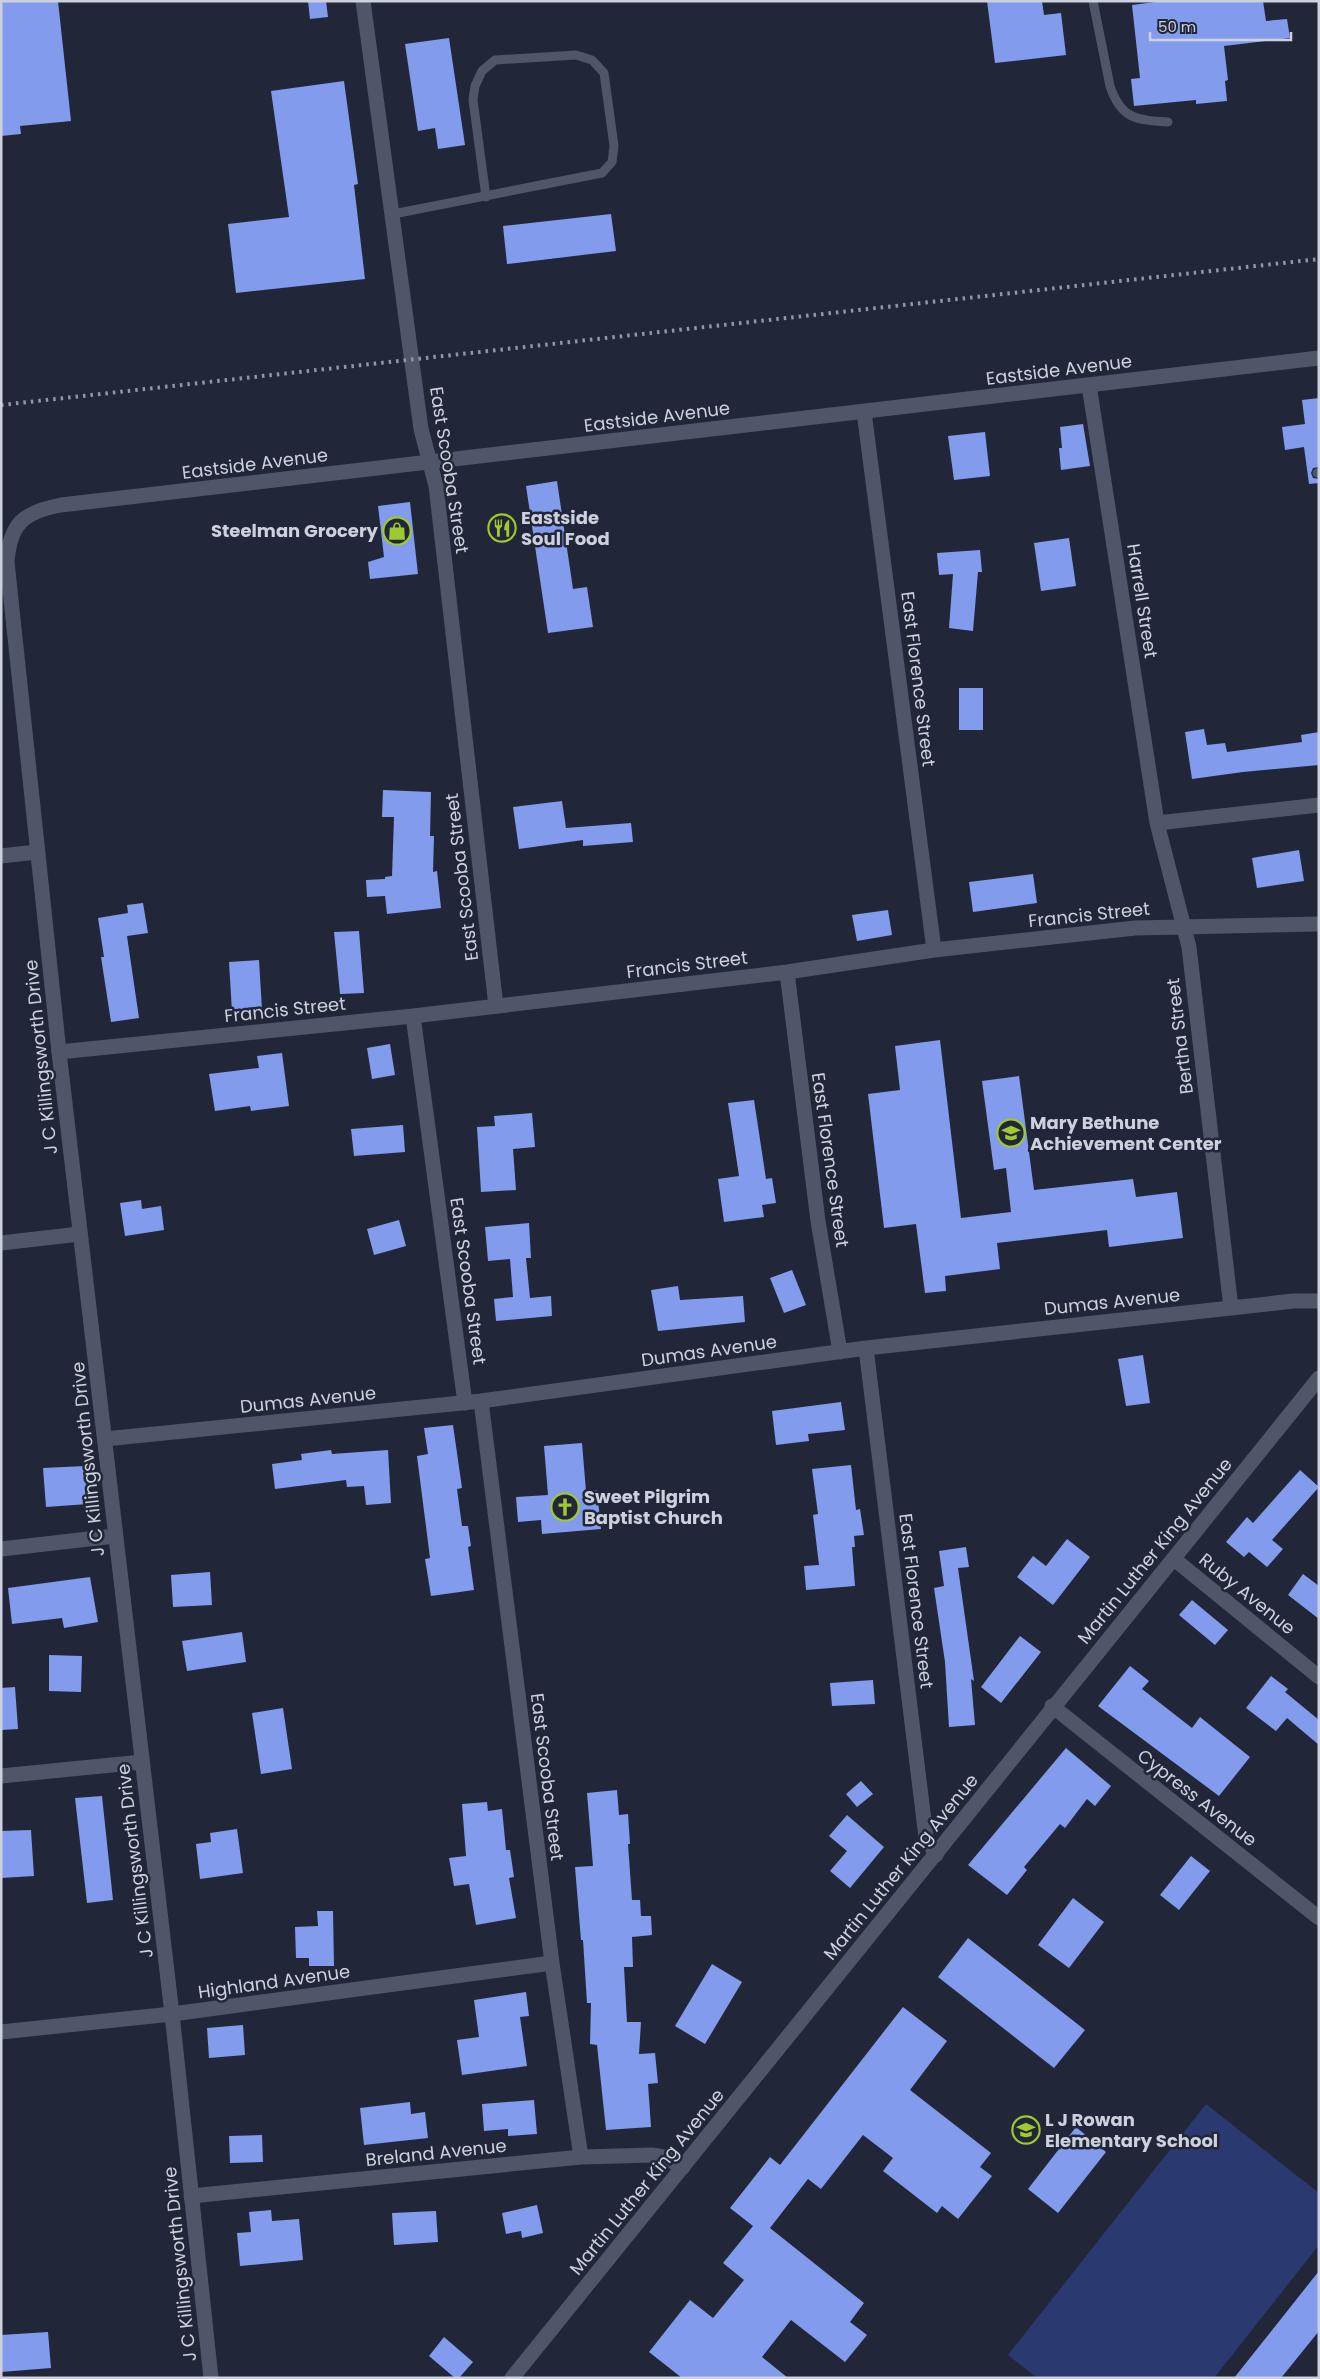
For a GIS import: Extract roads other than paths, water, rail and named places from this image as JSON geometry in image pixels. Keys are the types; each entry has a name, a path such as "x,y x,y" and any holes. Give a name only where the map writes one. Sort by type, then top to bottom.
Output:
{"street":[{"name":"East Scooba Street","path":"363,1 421,429 436,486 496,1006"},
{"name":"Eastside Avenue","path":"12,536 20,522 31,513 61,505 1319,358"},
{"name":"Harrell Street","path":"1089,385 1157,823"},
{"name":"East Florence Street","path":"864,412 934,950"},
{"name":"J C Killingsworth Drive","path":"12,536 8,548 7,562 37,852 172,2014 211,2378"},
{"path":"1157,823 1319,805"},
{"name":"Bertha Street","path":"1157,823 1189,947 1232,1308"},
{"path":"1,856 37,852"},
{"name":"Francis Street","path":"59,1052 413,1016 787,972 934,950 1135,928 1183,926 1207,928 1319,924"},
{"name":"East Florence Street","path":"787,972 818,1221 840,1352"},
{"name":"East Scooba Street","path":"413,1016 465,1403"},
{"path":"1,1243 80,1234"},
{"name":"Dumas Avenue","path":"105,1439 465,1403 866,1348 1294,1301 1319,1301"},
{"name":"East Florence Street","path":"866,1348 926,1837 936,1855"},
{"name":"Martin Luther King Avenue","path":"512,2378 936,1855 1052,1706 1318,1382"},
{"name":"East Scooba Street","path":"481,1401 552,1963 581,2157"},
{"path":"1,1549 115,1536"},
{"name":"Ruby Avenue","path":"1174,1559 1319,1677"},
{"name":"Cypress Avenue","path":"1052,1706 1319,1918"},
{"path":"1,1776 142,1762"},
{"name":"Highland Avenue","path":"1,2032 172,2014 552,1963"},
{"name":"Breland Avenue","path":"191,2196 581,2157 652,2155 664,2157 683,2167"}],"lane":[{"path":"1094,1 1110,86 1115,99 1125,113 1139,120 1168,122"},
{"path":"393,214 486,197 602,173 612,162 614,146 604,73 592,60 576,55 495,60 482,71 475,86 473,100 486,197"}],"railway":[{"path":"1,405 1319,259"}],"place":[{"name":"Eastside Soul Food","path":"502,528"},
{"name":"Steelman Grocery","path":"397,531"},
{"name":"Mary Bethune Achievement Center","path":"1011,1133"},
{"name":"Sweet Pilgrim Baptist Church","path":"565,1507"},
{"name":"L J Rowan Elementary School","path":"1026,2130"}]}
